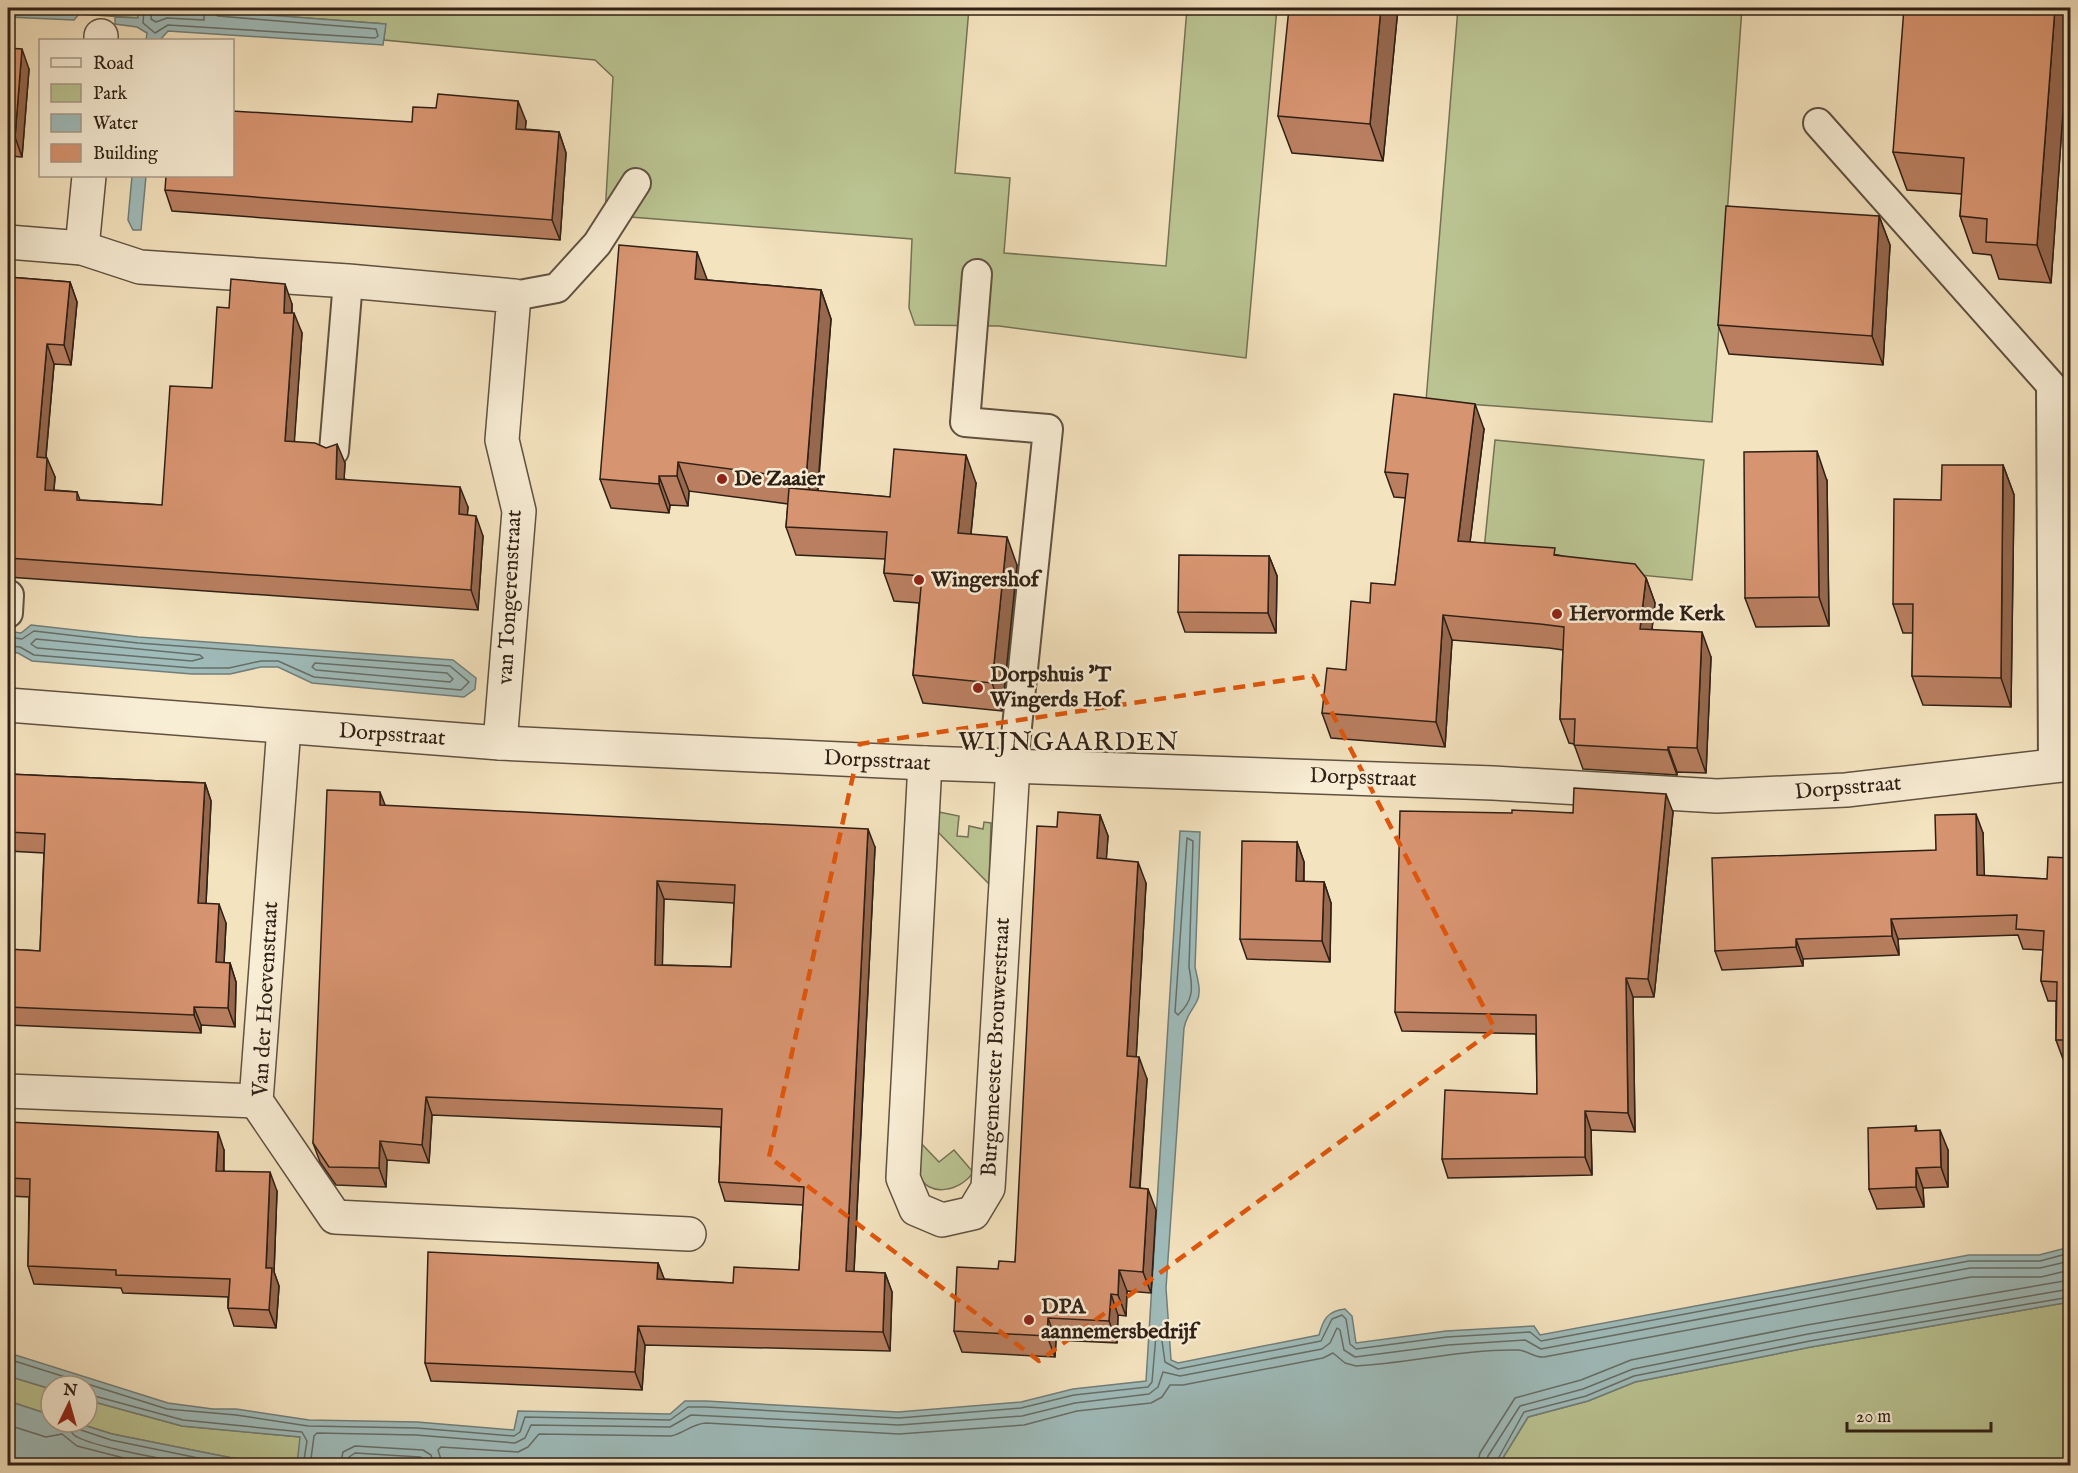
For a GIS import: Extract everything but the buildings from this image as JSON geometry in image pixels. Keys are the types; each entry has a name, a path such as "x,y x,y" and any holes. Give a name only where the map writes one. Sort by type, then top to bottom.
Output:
{"street":[{"path":"82,248 89,177"},
{"path":"8,242 82,248 140,267 348,280 514,296"},
{"name":"van Tongerenstraat","path":"500,743 519,511 502,440 514,296"},
{"name":"Dorpsstraat","path":"8,705 500,743 926,763 1493,783 1717,796 1846,790 2062,765"},
{"name":"Van der Hoevenstraat","path":"284,727 256,1101 335,1217 689,1234"},
{"name":"Burgemeester Brouwerstraat","path":"926,763 903,1178 916,1209 942,1220 973,1214 988,1188 1013,765"},
{"path":"8,1091 256,1101"}],"lane":[{"path":"1818,123 2051,385 2062,765"},
{"path":"514,296 558,288 597,244 636,183"},
{"path":"977,274 965,422 1048,429 1013,765"},
{"path":"334,451 348,280"}],"highlighted area":[{"path":"1313,676 1495,1029 1039,1361 769,1157 860,744"}],"green space":[{"path":"78,8 139,8 138,18 79,14"},
{"path":"175,8 969,8 955,173 1010,178 1004,253 1166,266 1187,8 1277,8 1246,358 999,326 915,325 909,308 912,239 605,215 613,77 595,60 384,40 385,24"},
{"path":"1458,8 1742,8 1712,422 1426,401"},
{"path":"1495,440 1704,460 1692,580 1483,560"},
{"path":"934,811 959,816 957,836 968,837 969,826 983,829 984,822 991,823 989,884 933,827"},
{"path":"917,1139 939,1162 954,1150 973,1172 961,1184 953,1187 937,1189 929,1187 919,1173"},
{"path":"2070,1302 2070,1465 1498,1466 1528,1417 1588,1401 1635,1382 1811,1347"},
{"path":"8,1376 39,1385 39,1411 8,1401"},
{"path":"99,1403 182,1426 301,1437 297,1465 267,1465 99,1430"},
{"path":"354,1459 444,1465 353,1466"},
{"path":"842,1463 991,1463 1004,1465 820,1466"}],"water":[{"path":"8,8 78,8 79,14 74,20 8,17"},
{"path":"139,8 175,8 386,24 383,45 168,31 161,39 146,39 147,33 137,27 115,24 115,17 138,18"},
{"path":"132,177 146,177 141,230 133,230 128,220"},
{"path":"31,625 138,637 453,660 476,678 475,689 464,697 312,683 278,667 261,667 230,674 192,674 32,661 18,653 8,652 8,631 21,633"},
{"path":"1180,831 1200,832 1195,967 1199,993 1184,1028 1166,1288 1171,1360 1178,1363 1319,1335 1322,1325 1330,1314 1345,1309 1352,1316 1356,1343 1446,1331 1534,1326 1540,1335 1969,1255 2039,1255 2070,1247 2070,1302 1811,1347 1635,1382 1588,1401 1528,1417 1498,1466 1004,1466 895,1463 820,1466 444,1466 354,1459 353,1465 297,1465 300,1437 182,1426 99,1403 99,1381 168,1403 213,1409 236,1409 309,1420 417,1422 514,1430 518,1411 670,1414 685,1401 706,1401 898,1412 1021,1402 1073,1389 1146,1381"},
{"path":"8,1322 12,1354 76,1374 39,1374 39,1385 8,1376"},
{"path":"8,1401 39,1411 39,1434 99,1434 99,1430 267,1465 8,1465"}],"place":[{"name":"De Zaaier","path":"722,479"},
{"name":"Wingershof","path":"919,580"},
{"name":"Hervormde Kerk","path":"1557,614"},
{"name":"Dorpshuis 'T Wingerds Hof","path":"978,688"},
{"name":"DPA aannemersbedrijf","path":"1029,1320"}],"district":[{"name":"WIJNGAARDEN","path":"1069,742"}]}
